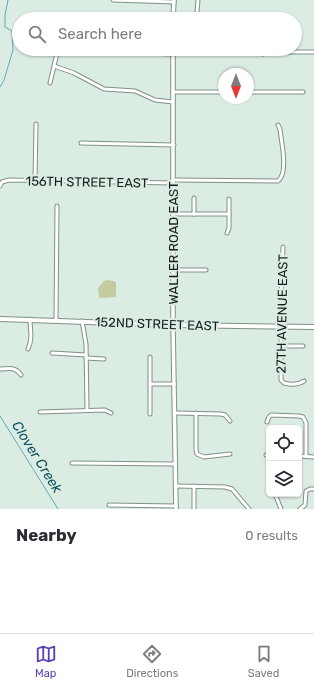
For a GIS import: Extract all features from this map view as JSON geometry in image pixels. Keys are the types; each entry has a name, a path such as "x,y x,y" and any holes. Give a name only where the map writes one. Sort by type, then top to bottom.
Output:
{"main road":[{"name":"152ND STREET EAST","path":"0,319 173,325 314,327"}],"street":[{"path":"114,0 174,1 173,12"},
{"path":"198,0 198,12"},
{"path":"302,52 314,52"},
{"path":"50,83 56,56"},
{"name":"WALLER ROAD EAST","path":"173,56 173,325 176,508"},
{"path":"54,66 74,73 104,89 137,92 155,100 173,102"},
{"path":"173,92 218,92"},
{"path":"254,92 303,92"},
{"path":"35,181 36,124"},
{"name":"156TH STREET EAST","path":"0,186 2,182 6,180 173,182 278,181 282,177 283,158 280,129 278,125"},
{"path":"81,143 174,145"},
{"path":"194,198 194,214"},
{"path":"227,233 229,228 229,198"},
{"path":"56,320 57,206"},
{"path":"174,214 229,214"},
{"name":"27TH AVENUE EAST","path":"284,246 281,376 282,382 286,384 297,384 304,381"},
{"path":"173,270 206,270"},
{"path":"28,348 31,343 30,319"},
{"path":"82,322 85,335 87,410"},
{"path":"281,346 302,346"},
{"path":"52,353 104,359"},
{"path":"150,357 150,414"},
{"path":"0,369 13,368 21,375"},
{"path":"150,384 174,384"},
{"path":"40,412 83,412 87,410 105,410 111,413"},
{"path":"175,413 221,414 225,415 230,421"},
{"path":"196,414 196,450 198,455 204,457 230,454"},
{"path":"267,422 268,417 271,415 299,416 304,418 306,423 306,456"},
{"path":"302,456 314,457"},
{"path":"72,463 175,464"},
{"path":"176,486 231,488 248,509"},
{"path":"194,486 194,509"},
{"path":"302,508 306,502 306,493 308,490 314,489"},
{"path":"276,497 281,509"},
{"path":"109,506 176,508"}],"green space":[{"path":"109,280 116,282 116,297 99,297 98,288 104,281"}],"waterway":[{"path":"8,0 5,15 5,27 12,31"},
{"path":"0,87 4,80 12,53"},
{"name":"Clover Creek","path":"0,416 58,509"}]}
